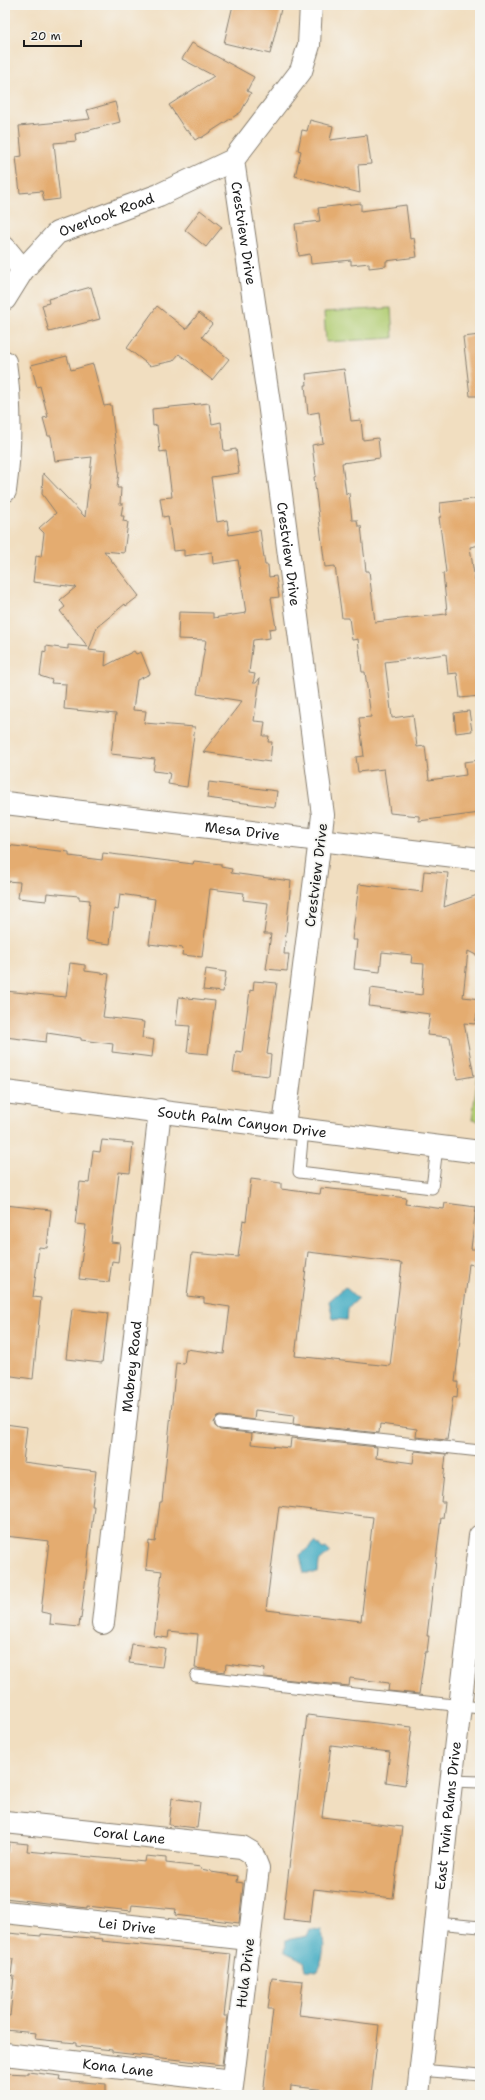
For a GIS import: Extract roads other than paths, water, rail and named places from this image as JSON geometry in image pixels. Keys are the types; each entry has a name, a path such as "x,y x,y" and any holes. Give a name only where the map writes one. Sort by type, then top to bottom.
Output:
{"street":[{"path":"233,160 302,72 309,45 311,5"},
{"name":"Overlook Road","path":"5,299 23,270 57,233 159,195 233,160"},
{"name":"Crestview Drive","path":"233,160 270,411 323,815 293,1128"},
{"path":"5,248 23,270"},
{"path":"5,362 9,388 10,424 9,461 5,491"},
{"name":"Mesa Drive","path":"5,803 480,859"},
{"name":"South Palm Canyon Drive","path":"5,1092 160,1110 480,1152"},
{"name":"Mabrey Road","path":"103,1623 160,1110"},
{"name":"East Twin Palms Drive","path":"418,2095 451,1781 470,1707 480,1536"},
{"name":"Coral Lane","path":"5,1822 242,1847 252,1853"},
{"name":"Hula Drive","path":"232,2088 258,1868 252,1853"},
{"name":"Lei Drive","path":"5,1912 249,1940"},
{"name":"Kona Lane","path":"5,2054 232,2088"}],"lane":[{"path":"293,1128 299,1172 432,1188 437,1147"},
{"path":"221,1423 480,1451"},
{"path":"196,1676 470,1707"},
{"path":"451,1781 480,1782"},
{"path":"437,1923 480,1927"},
{"path":"420,2070 480,2075"}],"water":[{"path":"345,1287 358,1299 348,1308 347,1320 333,1319 329,1301"},
{"path":"315,1542 323,1549 326,1548 330,1552 319,1562 318,1573 304,1573 300,1555"},
{"path":"310,1929 321,1930 324,1946 323,1956 317,1971 306,1970 304,1961 285,1952 286,1940 307,1936"}]}
